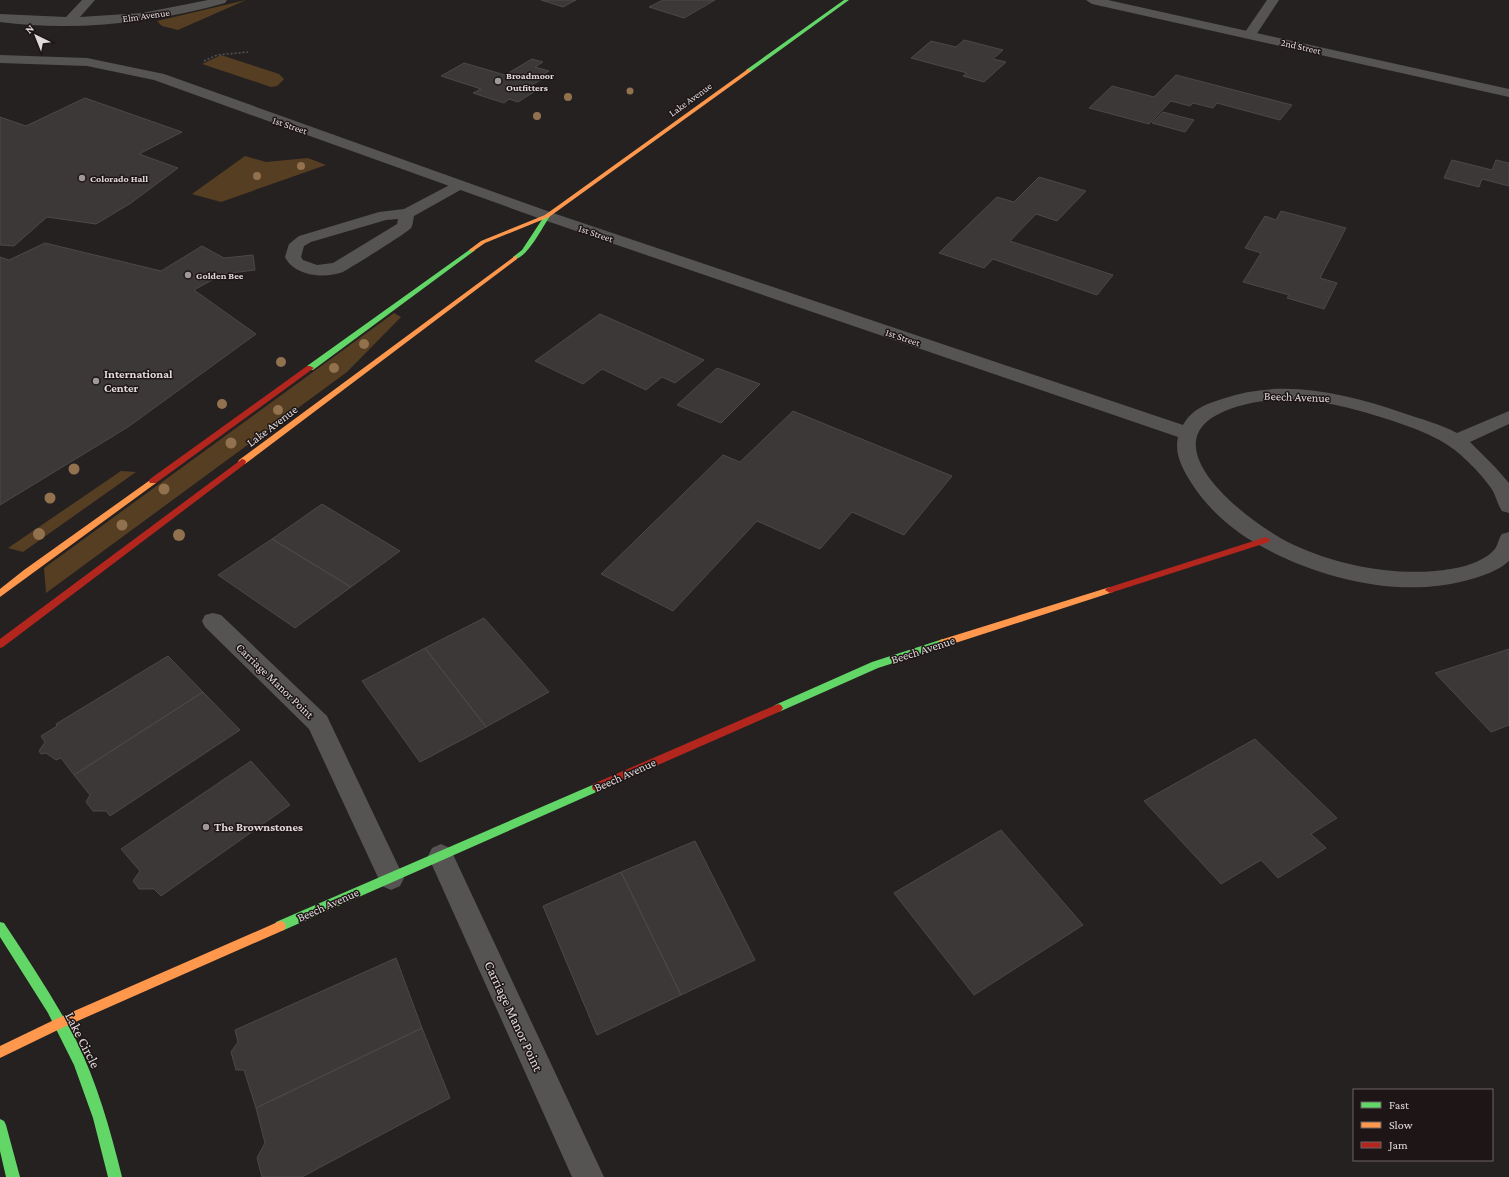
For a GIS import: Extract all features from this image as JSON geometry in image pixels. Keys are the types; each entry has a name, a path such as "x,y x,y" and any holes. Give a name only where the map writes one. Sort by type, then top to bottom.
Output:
{"main road":[{"name":"Lake Avenue","path":"0,594 27,572 483,242 547,216 847,0"},
{"name":"Lake Avenue","path":"0,644 524,251 547,216"},
{"name":"Beech Avenue","path":"0,1052 60,1023 875,665 1266,540"},
{"name":"Lake Circle","path":"0,927 60,1023 87,1080 108,1144 115,1177"},
{"path":"0,1125 14,1177"}],"street":[{"path":"0,18 32,21 69,21 88,0"},
{"name":"Elm Avenue","path":"69,21 135,17 170,12 221,0"},
{"name":"2nd Street","path":"1092,0 1509,93"},
{"path":"1249,35 1273,0"},
{"name":"1st Street","path":"0,59 87,62 122,68 159,77 547,216 1188,433"},
{"path":"407,214 404,226 338,268 317,270 296,263 293,257 293,252 297,244 305,239 385,215 407,214 459,185"},
{"name":"Beech Avenue","path":"1509,506 1508,498 1494,475 1456,441 1413,423 1356,403 1322,396 1284,394 1252,396 1220,405 1200,415 1188,433 1186,454 1196,475 1208,491 1235,517 1266,540 1305,558 1351,573 1434,580 1465,574 1494,563 1509,545"},
{"path":"1456,441 1509,417"},
{"name":"Carriage Manor Point","path":"212,621 318,723 391,878"},
{"name":"Carriage Manor Point","path":"441,856 588,1177"}],"shaded area":[{"path":"246,0 178,30 162,26 157,21"},
{"path":"221,55 279,74 284,79 277,86 271,87 202,64"},
{"path":"245,156 266,162 308,158 326,165 221,202 192,194"},
{"path":"394,313 401,317 347,372 46,593 44,568"},
{"path":"121,471 136,472 23,552 8,548"}],"building":[{"path":"541,0 576,0 563,7"},
{"path":"663,0 715,0 684,18 649,7"},
{"path":"964,40 1003,50 993,59 1006,62 984,82 963,76 967,73 911,58 931,41 956,47"},
{"name":"Broadmoor Outfitters","path":"532,59 543,62 535,67 549,71 544,74 548,75 531,86 540,88 518,102 509,99 504,103 473,93 481,89 441,76 464,63 505,75"},
{"path":"1176,75 1292,105 1280,120 1217,103 1213,108 1193,103 1190,106 1171,101 1149,124 1089,108 1112,86 1154,97"},
{"name":"Colorado Hall","path":"85,98 182,132 139,154 178,168 131,203 96,224 47,217 14,246 0,245 0,117 26,126"},
{"path":"1163,112 1194,120 1185,132 1152,123"},
{"path":"1452,160 1492,170 1496,160 1509,163 1509,186 1482,179 1479,187 1444,178"},
{"path":"1039,177 1086,191 1057,221 1036,214 1010,241 1113,275 1097,295 993,259 984,268 939,253 997,197 1014,202"},
{"path":"1281,211 1346,228 1320,278 1337,283 1324,309 1287,298 1289,295 1243,282 1261,253 1245,248 1265,216 1276,220"},
{"name":"International Center","path":"45,243 161,271 202,246 224,258 253,255 255,270 223,274 194,290 256,334 128,427 0,505 0,257 9,260"},
{"path":"600,314 704,360 675,383 662,377 646,390 602,369 583,384 535,361"},
{"path":"717,368 760,384 721,423 677,405"},
{"path":"793,411 952,476 904,535 852,512 820,549 757,521 673,611 601,574 723,455 740,462"},
{"path":"322,504 400,551 351,587 272,539"},
{"path":"272,539 351,587 295,628 218,575"},
{"path":"484,618 549,692 486,727 425,648"},
{"path":"425,648 486,727 420,762 362,681"},
{"path":"1509,649 1509,725 1491,732 1435,673"},
{"path":"168,656 203,692 74,775 61,758 56,760 46,753 41,754 39,751 45,742 41,736 57,726 56,724"},
{"path":"203,692 240,730 110,816 106,811 93,811 86,802 90,795 74,775"},
{"path":"1255,739 1337,818 1311,834 1326,848 1278,878 1261,860 1221,884 1144,801"},
{"name":"The Brownstones","path":"251,761 290,805 161,896 154,889 139,889 133,881 140,871 121,849"},
{"path":"1001,830 1083,925 974,995 894,893"},
{"path":"695,841 755,960 681,995 621,872"},
{"path":"621,872 681,995 597,1035 543,906"},
{"path":"396,958 422,1028 256,1108 244,1070 236,1070 231,1052 238,1042 235,1030"},
{"path":"422,1028 450,1098 302,1177 262,1177 257,1158 265,1143 256,1108"}],"traffic: fast":[{"path":"748,71 847,0"},
{"path":"515,258 524,251 547,216"},
{"path":"310,368 472,250"},
{"path":"778,708 875,665 943,643"},
{"path":"280,926 597,787"},
{"path":"0,927 32,976 71,1043 100,1118 115,1177"},
{"path":"0,1125 13,1177"}],"traffic: slow":[{"path":"472,250 483,242 547,216 748,71"},
{"path":"242,462 515,258"},
{"path":"0,594 27,572 153,481"},
{"path":"943,643 1110,590"},
{"path":"0,1052 60,1023 280,926"}],"traffic: jam":[{"path":"153,481 310,368"},
{"path":"0,644 242,462"},
{"path":"1110,590 1266,540"},
{"path":"597,787 778,708"}],"place":[{"name":"Broadmoor Outfitters","path":"498,81"},
{"name":"Colorado Hall","path":"82,178"},
{"name":"Golden Bee","path":"188,275"},
{"name":"International Center","path":"96,381"},
{"name":"The Brownstones","path":"206,827"}]}
